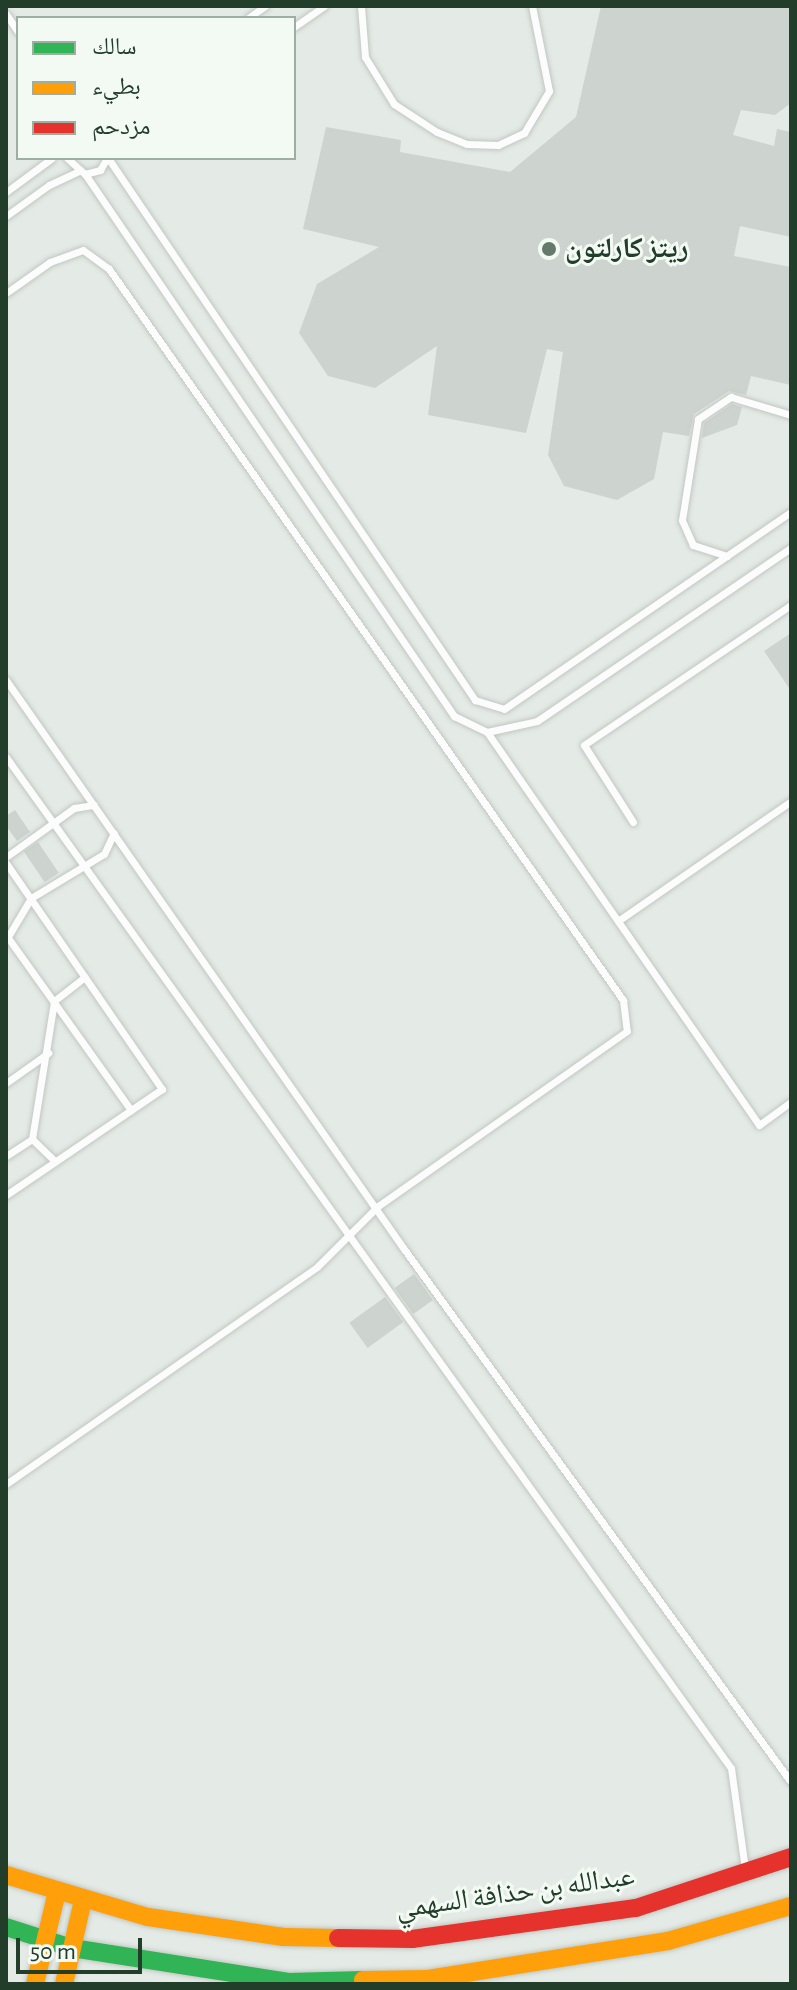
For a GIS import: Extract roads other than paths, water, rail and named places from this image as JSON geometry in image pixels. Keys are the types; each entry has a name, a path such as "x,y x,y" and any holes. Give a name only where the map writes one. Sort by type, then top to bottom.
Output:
{"street":[{"name":"عبدالله بن حذافة السهمي","path":"6,1875 148,1917 284,1937 412,1939 636,1908 746,1875 791,1857"},
{"path":"35,1984 57,1892"},
{"path":"64,1984 83,1900"},
{"path":"6,1927 72,1948 288,1982 428,1979 668,1941 791,1906"}],"lane":[{"path":"296,26 324,6"},
{"path":"361,6 365,57 394,104 457,140 498,145 524,133 549,91 532,6"},
{"path":"6,192 49,160"},
{"path":"69,160 81,173 454,716 487,732 759,1125 791,1102"},
{"path":"6,216 49,185 81,173 100,170 107,160"},
{"path":"109,160 475,700 504,709 791,512"},
{"path":"6,293 50,262 83,250 109,269 623,1000 627,1031 378,1206 317,1267 6,1484"},
{"path":"727,556 693,545 682,520 698,419 731,397 791,415"},
{"path":"487,732 537,721 788,550 791,562"},
{"path":"633,822 584,745 791,605"},
{"path":"6,680 378,1206 413,1262 791,1782"},
{"path":"6,757 731,1768 746,1875"},
{"path":"618,921 791,801"},
{"path":"6,1195 162,1089 6,860 74,808 94,805"},
{"path":"114,833 104,854 31,898 7,938 131,1110"},
{"path":"6,1156 32,1139 54,1001 85,977"},
{"path":"6,1083 48,1053"},
{"path":"32,1139 55,1161"}],"place":[{"name":"ريتز كارلتون","path":"549,249"}]}
